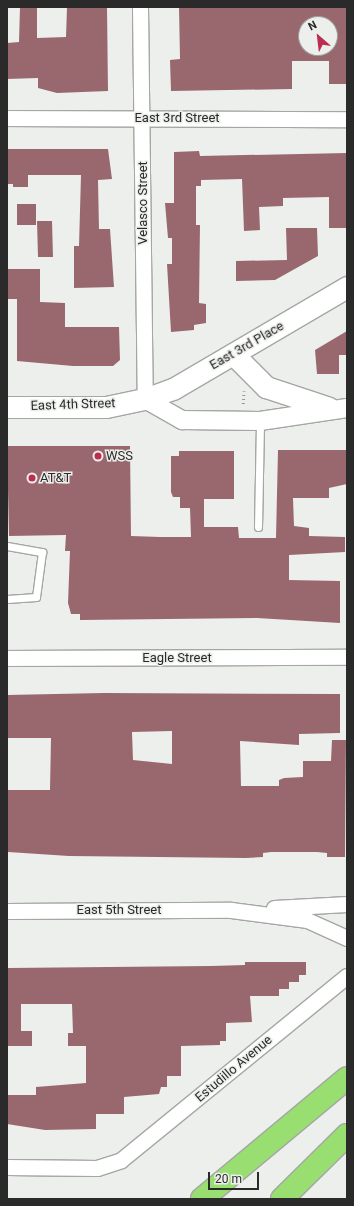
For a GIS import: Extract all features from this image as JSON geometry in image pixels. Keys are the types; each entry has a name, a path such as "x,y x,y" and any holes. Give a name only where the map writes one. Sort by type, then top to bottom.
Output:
{"highway":[{"path":"202,1199 347,1078"},
{"path":"282,1199 347,1135"}],"main road":[{"name":"East 3rd Place","path":"145,399 173,389 347,287"},
{"path":"233,354 266,387 338,408"},
{"name":"East 4th Street","path":"7,407 106,407 145,399"}],"street":[{"name":"Velasco Street","path":"140,7 145,399"},
{"name":"East 3rd Street","path":"7,118 347,119"},
{"path":"145,399 182,420 260,421 338,408"},
{"name":"Eagle Street","path":"7,658 347,658"},
{"name":"East 5th Street","path":"7,911 231,910 347,904"},
{"name":"East 5th Street","path":"231,910 307,920 347,938"},
{"name":"Estudillo Avenue","path":"7,1167 97,1168 121,1160 347,976"}],"lane":[{"path":"258,527 260,421"},
{"path":"7,546 42,552 36,597 7,599"}],"path":[{"path":"243,410 244,386"}],"building":[{"path":"20,7 37,7 37,38 66,37 67,7 107,7 108,91 57,93 38,88 38,78 7,79 7,43 19,42"},
{"path":"179,7 347,7 347,84 329,84 329,61 292,61 292,89 171,91 170,60 180,59"},
{"path":"8,149 108,149 112,179 98,180 99,229 110,229 114,287 74,288 74,246 79,246 81,175 28,175 28,187 13,187 13,184 8,184"},
{"path":"199,151 200,156 347,153 347,228 329,228 329,197 283,198 283,206 259,207 260,230 244,231 242,179 201,180 201,186 196,186 196,225 200,225 199,303 206,304 206,323 194,325 194,330 171,332 167,264 172,264 172,238 168,238 165,203 174,203 174,152"},
{"path":"17,204 36,204 36,225 17,225"},
{"path":"37,221 52,221 53,257 38,257"},
{"path":"286,228 317,228 318,256 275,280 236,281 236,261 287,260"},
{"path":"7,269 40,269 40,302 65,303 65,327 119,327 120,360 113,366 73,366 17,361 17,299 7,299"},
{"path":"347,331 347,355 339,355 339,374 317,374 315,350"},
{"path":"7,446 130,446 131,536 160,537 191,537 190,508 180,508 180,497 173,497 171,492 171,456 179,456 179,451 234,451 234,499 204,499 204,527 238,527 239,538 276,538 278,450 347,450 347,484 329,488 329,498 293,498 294,526 309,528 309,536 345,537 345,552 289,555 289,580 340,581 340,623 257,618 80,620 80,614 71,614 68,603 70,551 65,551 66,535 9,536"},
{"path":"104,693 340,694 340,733 299,734 299,745 240,741 241,786 279,786 279,780 284,778 303,777 303,761 331,761 332,740 346,740 345,857 327,857 327,853 317,852 271,852 263,853 263,857 246,858 69,856 8,852 7,790 50,790 51,738 7,738 7,695","holes":["172,731 172,764 133,760 132,732"]},
{"path":"245,962 306,962 306,975 299,975 299,982 289,982 289,989 279,989 279,996 250,996 252,1022 226,1023 226,1041 220,1041 220,1045 181,1046 181,1076 167,1076 167,1087 161,1087 159,1094 124,1097 124,1114 96,1114 96,1129 45,1130 7,1124 7,1095 36,1095 36,1087 86,1083 86,1046 68,1046 68,1033 73,1033 72,1004 21,1004 21,1031 32,1031 32,1046 7,1046 7,968 211,966 245,965"}],"place":[{"name":"WSS","path":"98,456"},
{"name":"AT&T","path":"32,478"}]}
